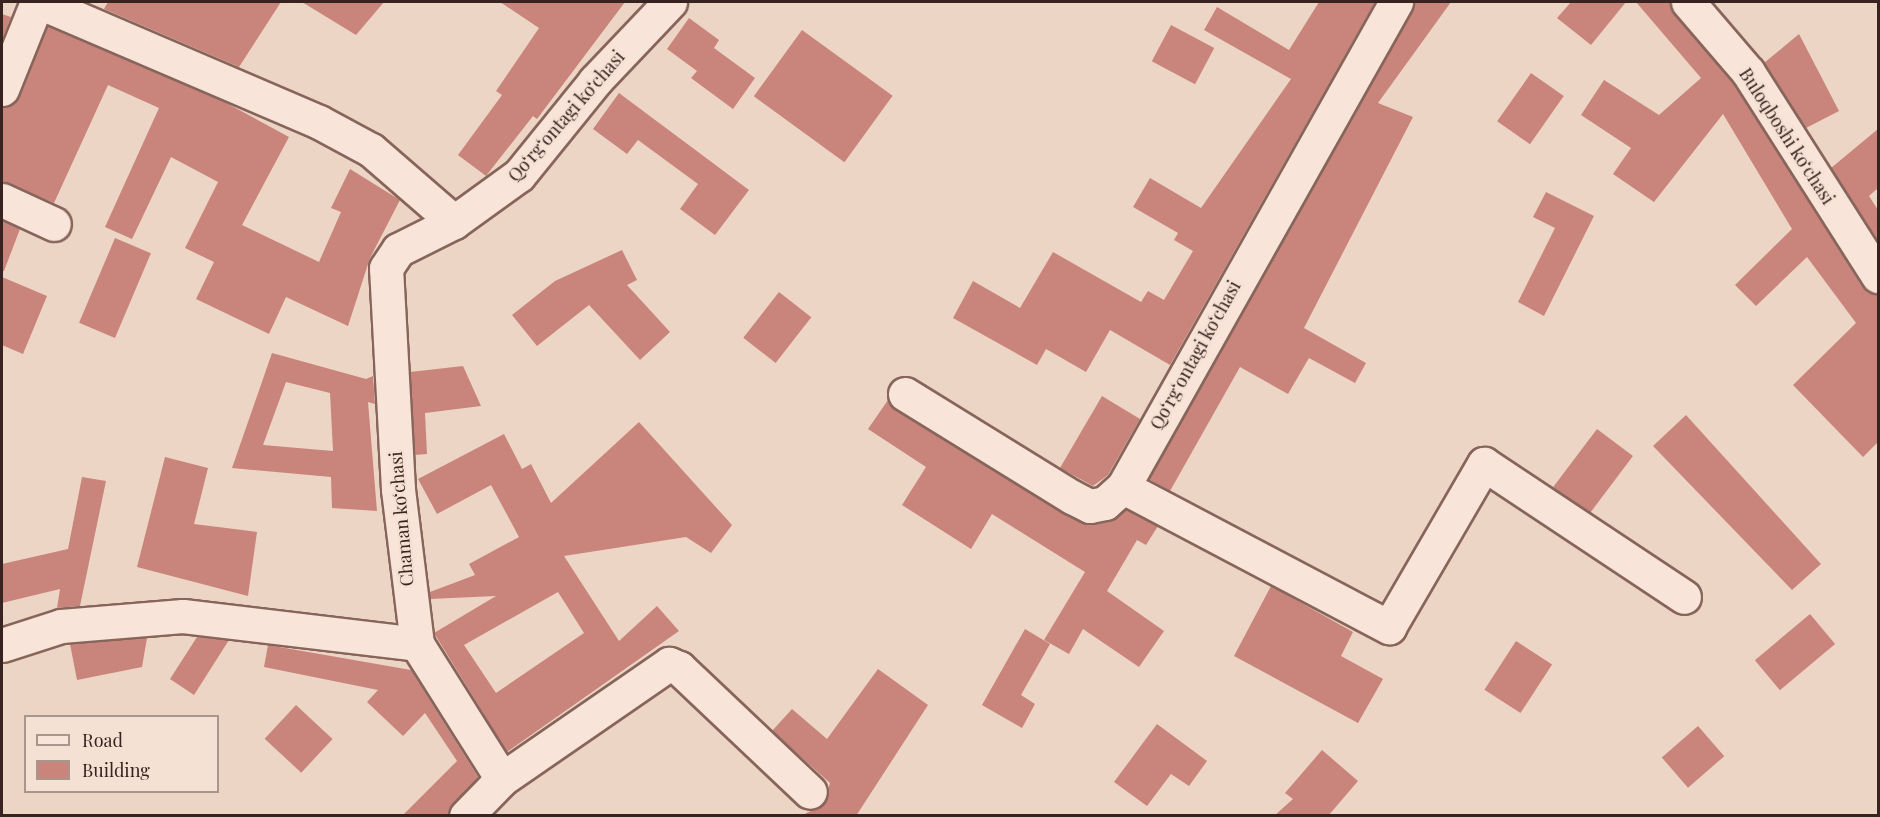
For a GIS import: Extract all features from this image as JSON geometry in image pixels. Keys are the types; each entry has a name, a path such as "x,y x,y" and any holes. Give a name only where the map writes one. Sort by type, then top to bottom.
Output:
{"street":[{"path":"2,89 38,2 319,122 371,150 454,222"},
{"name":"Qoʻrgʻontagi koʻchasi","path":"454,222 519,175 594,81 670,2"},
{"name":"Qoʻrgʻontagi koʻchasi","path":"905,394 1090,506 1106,503 1123,487 1396,2"},
{"name":"Buloqboshi koʻchasi","path":"1688,2 1748,72 1878,276"},
{"path":"2,200 54,224"},
{"name":"Chaman koʻchasi","path":"454,222 398,250 385,278 398,489 417,644 502,779"},
{"path":"1123,487 1389,627 1484,464 1684,597"},
{"path":"2,645 61,626 183,616 417,644"},
{"path":"466,816 502,779 669,664 680,668 810,792"}],"building":[{"path":"108,2 281,2 239,67 104,9"},
{"path":"302,2 384,2 356,35"},
{"path":"500,2 625,2 537,119 533,116 486,176 458,155 502,95 496,91 539,28"},
{"path":"1319,2 1375,2 1170,365 1110,330 1086,372 1046,349 1037,365 953,318 973,281 1020,308 1053,252 1141,302 1148,291 1164,300 1193,251 1174,240 1178,233 1133,207 1150,178 1201,208 1291,79 1204,30 1217,7 1289,50"},
{"path":"1415,2 1451,2 1378,103 1413,117 1304,328 1366,363 1355,383 1309,358 1288,394 1240,367 1170,491 1149,479"},
{"path":"1571,2 1626,2 1591,45 1557,18"},
{"path":"1636,2 1670,2 1674,14 1733,83 1862,286 1878,295 1878,442 1863,457 1793,385 1856,323 1807,257 1756,306 1735,285 1792,229 1723,114 1654,202 1613,174 1631,148 1581,115 1604,80 1659,115 1701,78"},
{"path":"2,14 11,17 2,40"},
{"path":"689,18 719,40 714,48 755,78 733,109 691,78 697,71 667,49"},
{"path":"1171,25 1214,48 1195,84 1152,61"},
{"path":"48,26 219,99 289,137 242,225 319,262 341,212 331,208 350,169 400,200 370,258 348,326 286,297 269,334 196,299 214,262 185,248 218,182 171,157 132,239 105,227 159,108 108,85 54,203 2,181 2,107 19,97"},
{"path":"802,30 893,96 844,162 754,96"},
{"path":"1799,34 1839,111 1806,128 1764,63"},
{"path":"1531,73 1564,96 1530,144 1497,121"},
{"path":"619,93 749,190 715,235 680,209 698,184 638,140 627,154 593,129"},
{"path":"1878,129 1878,188 1869,196 1878,210 1878,242 1831,168"},
{"path":"1546,192 1594,216 1544,316 1518,302 1555,228 1533,217"},
{"path":"2,220 20,229 4,271 2,271"},
{"path":"115,238 151,253 115,338 79,323"},
{"path":"622,250 637,280 627,285 670,332 640,360 589,305 537,346 512,315 555,281"},
{"path":"2,277 47,296 23,354 2,345"},
{"path":"779,292 811,317 776,363 743,338"},
{"path":"272,353 366,379 373,376 375,404 368,402 377,511 332,508 331,477 232,468","holes":["286,382 330,393 333,451 263,445"]},
{"path":"463,366 481,406 425,413 427,454 415,455 410,372"},
{"path":"1102,396 1140,419 1108,475 1093,486 1060,468"},
{"path":"888,400 895,410 1082,523 1109,521 1126,510 1158,526 1146,545 1137,540 1107,591 1164,631 1139,667 1083,629 1069,654 1044,640 1085,572 992,514 971,549 902,505 926,467 868,429"},
{"path":"1686,415 1821,564 1792,590 1653,446"},
{"path":"639,422 732,525 711,553 686,537 564,556 619,641 657,606 679,631 507,752 434,633 496,596 430,599 430,592 475,575 469,564 519,537 491,485 437,514 418,479 504,434 522,469 531,464 551,503","holes":["558,592 584,633 496,693 464,645"]},
{"path":"1597,429 1633,456 1589,514 1553,487"},
{"path":"165,457 208,468 194,524 257,532 248,596 137,567"},
{"path":"82,477 106,481 80,606 57,608 60,589 2,603 2,564 68,549"},
{"path":"1271,586 1353,632 1341,656 1383,679 1358,723 1234,656"},
{"path":"1810,614 1835,644 1780,690 1755,660"},
{"path":"1025,629 1050,644 1021,695 1035,704 1022,728 982,705"},
{"path":"197,637 229,640 194,695 170,679"},
{"path":"147,638 142,667 77,680 70,644"},
{"path":"1516,641 1552,664 1520,713 1484,690"},
{"path":"268,645 411,670 478,777 448,816 402,816 457,761 425,713 403,736 367,702 378,690 264,667"},
{"path":"878,669 928,705 856,816 801,816 824,804 830,783 772,731 792,709 827,739"},
{"path":"296,705 333,739 301,773 265,739"},
{"path":"1157,724 1207,761 1189,786 1171,774 1147,806 1114,782"},
{"path":"1698,726 1724,756 1688,788 1662,757"},
{"path":"1322,750 1358,781 1328,816 1274,816 1293,799 1285,793"}]}
